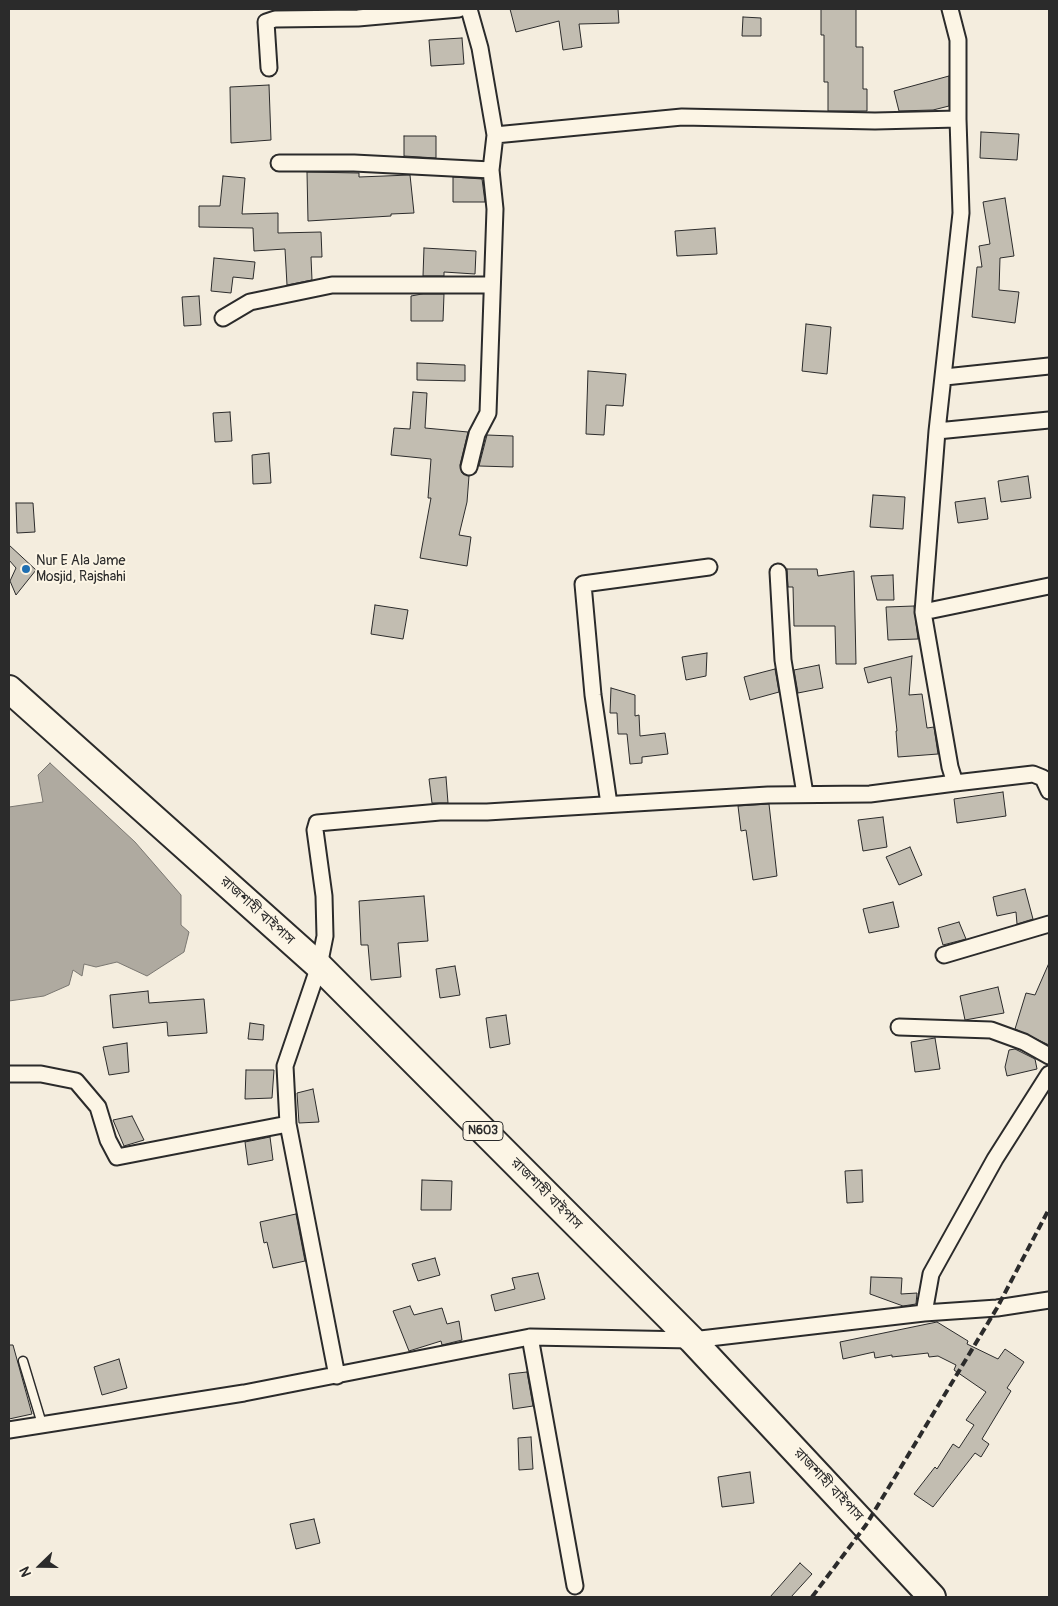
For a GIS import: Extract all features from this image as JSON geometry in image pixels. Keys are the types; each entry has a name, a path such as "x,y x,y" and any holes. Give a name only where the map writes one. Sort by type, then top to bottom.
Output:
{"highway":[{"name":"রাজশাহী বাইপাস","path":"9,689 319,966 692,1340 932,1597"}],"street":[{"path":"269,68 266,22 275,18 358,18 459,9"},
{"path":"469,9 480,48 494,135 492,170 495,210 488,413 477,434 469,466"},
{"path":"950,9 958,40 961,213 945,377 937,430 923,612 950,767 955,783"},
{"path":"494,135 682,117 875,121 958,119"},
{"path":"279,163 354,163 492,170"},
{"path":"223,318 250,302 332,285 492,285"},
{"path":"945,377 1049,366"},
{"path":"937,430 1049,420"},
{"path":"609,804 593,695 582,584 709,567"},
{"path":"778,572 783,660 805,794"},
{"path":"923,612 1049,586"},
{"path":"337,1376 288,1124 285,1066 319,966 325,936 324,896 315,830 316,823 400,815 609,804 805,794 870,794 1033,774 1043,778 1049,791"},
{"path":"944,955 1049,924"},
{"path":"899,1027 991,1030 1024,1042 1049,1056"},
{"path":"9,1074 41,1074 76,1081 98,1107 108,1140 117,1157 288,1124"},
{"path":"924,1313 931,1274 995,1159 1049,1074"},
{"path":"9,1430 151,1409 337,1376 530,1336 692,1340 924,1313 997,1308 1049,1300"},
{"path":"530,1336 575,1586"}],"lane":[{"path":"23,1361 42,1424"}],"shaded area":[{"path":"50,763 135,842 181,895 181,925 189,932 184,952 147,976 117,962 96,967 84,964 82,976 73,970 69,985 44,996 9,1001 9,807 43,802 38,775"}],"building":[{"path":"510,9 618,9 619,23 579,24 582,47 563,50 559,21 516,32"},
{"path":"821,9 856,9 856,47 863,47 863,89 867,89 867,111 828,111 828,82 824,82 824,35 821,35"},
{"path":"743,17 761,18 761,36 742,36"},
{"path":"462,38 464,64 431,66 429,40"},
{"path":"949,76 949,106 933,110 899,111 894,91"},
{"path":"269,85 271,140 231,143 230,87"},
{"path":"981,132 1019,134 1017,160 980,158"},
{"path":"404,136 436,136 436,158 404,156"},
{"path":"307,172 359,173 359,177 410,175 414,213 308,221"},
{"path":"223,176 245,178 242,214 278,213 278,233 321,232 322,257 311,257 312,280 287,285 285,249 254,251 253,228 199,227 199,206 220,206"},
{"path":"453,177 482,179 485,202 453,202"},
{"path":"1005,198 1014,256 1000,258 999,290 1019,292 1015,323 972,317 977,267 982,267 979,246 990,244 983,202"},
{"path":"715,228 717,254 677,256 675,231"},
{"path":"424,248 476,251 475,274 444,272 444,276 423,276"},
{"path":"214,258 255,262 253,279 233,277 231,293 211,291"},
{"path":"444,294 443,321 411,321 411,296"},
{"path":"199,296 201,325 184,326 182,297"},
{"path":"806,324 831,327 827,374 802,371"},
{"path":"417,363 465,365 465,381 417,380"},
{"path":"588,371 626,374 623,406 606,405 604,435 586,434"},
{"path":"413,392 427,393 425,428 468,432 460,465 462,473 469,476 467,502 459,535 471,537 467,566 420,558 431,498 428,498 431,459 391,455 394,428 410,429"},
{"path":"230,412 232,441 215,442 213,413"},
{"path":"487,435 513,436 513,467 479,466"},
{"path":"269,453 271,483 253,484 252,455"},
{"path":"1028,476 1031,498 1001,502 998,481"},
{"path":"873,495 905,497 903,529 870,527"},
{"path":"985,498 988,519 958,523 955,502"},
{"path":"16,503 33,503 35,532 17,533"},
{"name":"Nur E Ala Jame Mosjid, Rajshahi","path":"9,545 36,570 16,595 10,581 16,568 9,560"},
{"path":"787,569 817,569 818,576 854,571 856,664 836,664 835,626 794,626 793,587 788,587"},
{"path":"893,575 894,600 877,600 871,576"},
{"path":"375,605 408,610 403,639 371,634"},
{"path":"914,606 918,639 888,640 886,607"},
{"path":"707,653 706,676 686,680 682,657"},
{"path":"912,656 909,695 922,694 927,728 934,727 938,754 898,757 891,677 868,683 864,668"},
{"path":"819,665 823,688 798,693 794,670"},
{"path":"775,669 779,692 750,700 744,677"},
{"path":"611,688 635,695 635,716 639,715 640,736 665,733 668,754 642,757 642,763 630,764 627,734 618,734 617,713 610,713"},
{"path":"446,777 448,803 432,803 429,779"},
{"path":"1003,792 1006,816 957,823 954,799"},
{"path":"769,804 777,876 753,880 746,830 741,831 738,806"},
{"path":"883,817 887,847 863,851 858,820"},
{"path":"910,847 922,875 899,885 886,857"},
{"path":"1025,889 1033,919 1017,924 1016,912 997,916 993,897"},
{"path":"424,896 428,941 398,943 401,977 371,980 368,945 361,945 359,901"},
{"path":"893,902 899,927 869,933 863,909"},
{"path":"959,922 966,939 943,945 938,928"},
{"path":"1049,963 1049,1045 1015,1029 1026,993 1035,995"},
{"path":"455,966 460,995 440,998 436,969"},
{"path":"998,987 1004,1013 965,1020 960,996"},
{"path":"148,991 149,1003 204,999 207,1033 168,1036 167,1022 113,1028 110,995"},
{"path":"506,1015 510,1044 490,1048 486,1018"},
{"path":"250,1023 264,1025 263,1040 248,1039"},
{"path":"935,1038 940,1069 915,1072 911,1042"},
{"path":"127,1043 129,1072 109,1075 103,1047"},
{"path":"1015,1049 1035,1059 1037,1069 1007,1076 1005,1067 1009,1050"},
{"path":"246,1070 274,1070 272,1098 245,1099"},
{"path":"313,1089 319,1122 299,1123 297,1093"},
{"path":"132,1116 144,1140 124,1146 113,1120"},
{"path":"270,1137 273,1160 248,1165 245,1142"},
{"path":"862,1170 863,1202 847,1203 845,1171"},
{"path":"422,1180 452,1181 451,1210 421,1210"},
{"path":"296,1214 305,1261 273,1268 267,1242 264,1243 260,1222"},
{"path":"435,1258 440,1275 418,1281 412,1264"},
{"path":"538,1273 545,1299 495,1311 491,1295 515,1289 512,1278"},
{"path":"871,1277 902,1278 901,1294 917,1293 916,1304 903,1306 870,1294"},
{"path":"410,1306 414,1315 442,1308 447,1324 459,1321 462,1340 442,1345 441,1341 409,1351 393,1311"},
{"path":"937,1322 968,1341 967,1344 998,1359 1005,1349 1024,1362 1007,1388 1011,1391 982,1439 989,1444 981,1457 975,1453 933,1507 914,1494 935,1467 937,1469 953,1444 959,1448 974,1425 966,1420 986,1392 954,1370 956,1365 938,1356 929,1357 928,1353 875,1358 874,1352 843,1359 840,1342"},
{"path":"9,1345 13,1345 32,1414 9,1419"},
{"path":"119,1359 127,1388 102,1395 94,1367"},
{"path":"527,1372 533,1406 513,1409 509,1374"},
{"path":"531,1437 533,1469 519,1470 518,1438"},
{"path":"750,1472 754,1503 722,1507 718,1477"},
{"path":"314,1519 320,1543 296,1549 290,1524"},
{"path":"800,1563 812,1574 791,1597 770,1597"}],"railway":[{"path":"812,1597 866,1525 997,1308 1049,1209"}],"place":[{"name":"Nur E Ala Jame Mosjid, Rajshahi","path":"26,569"}]}
